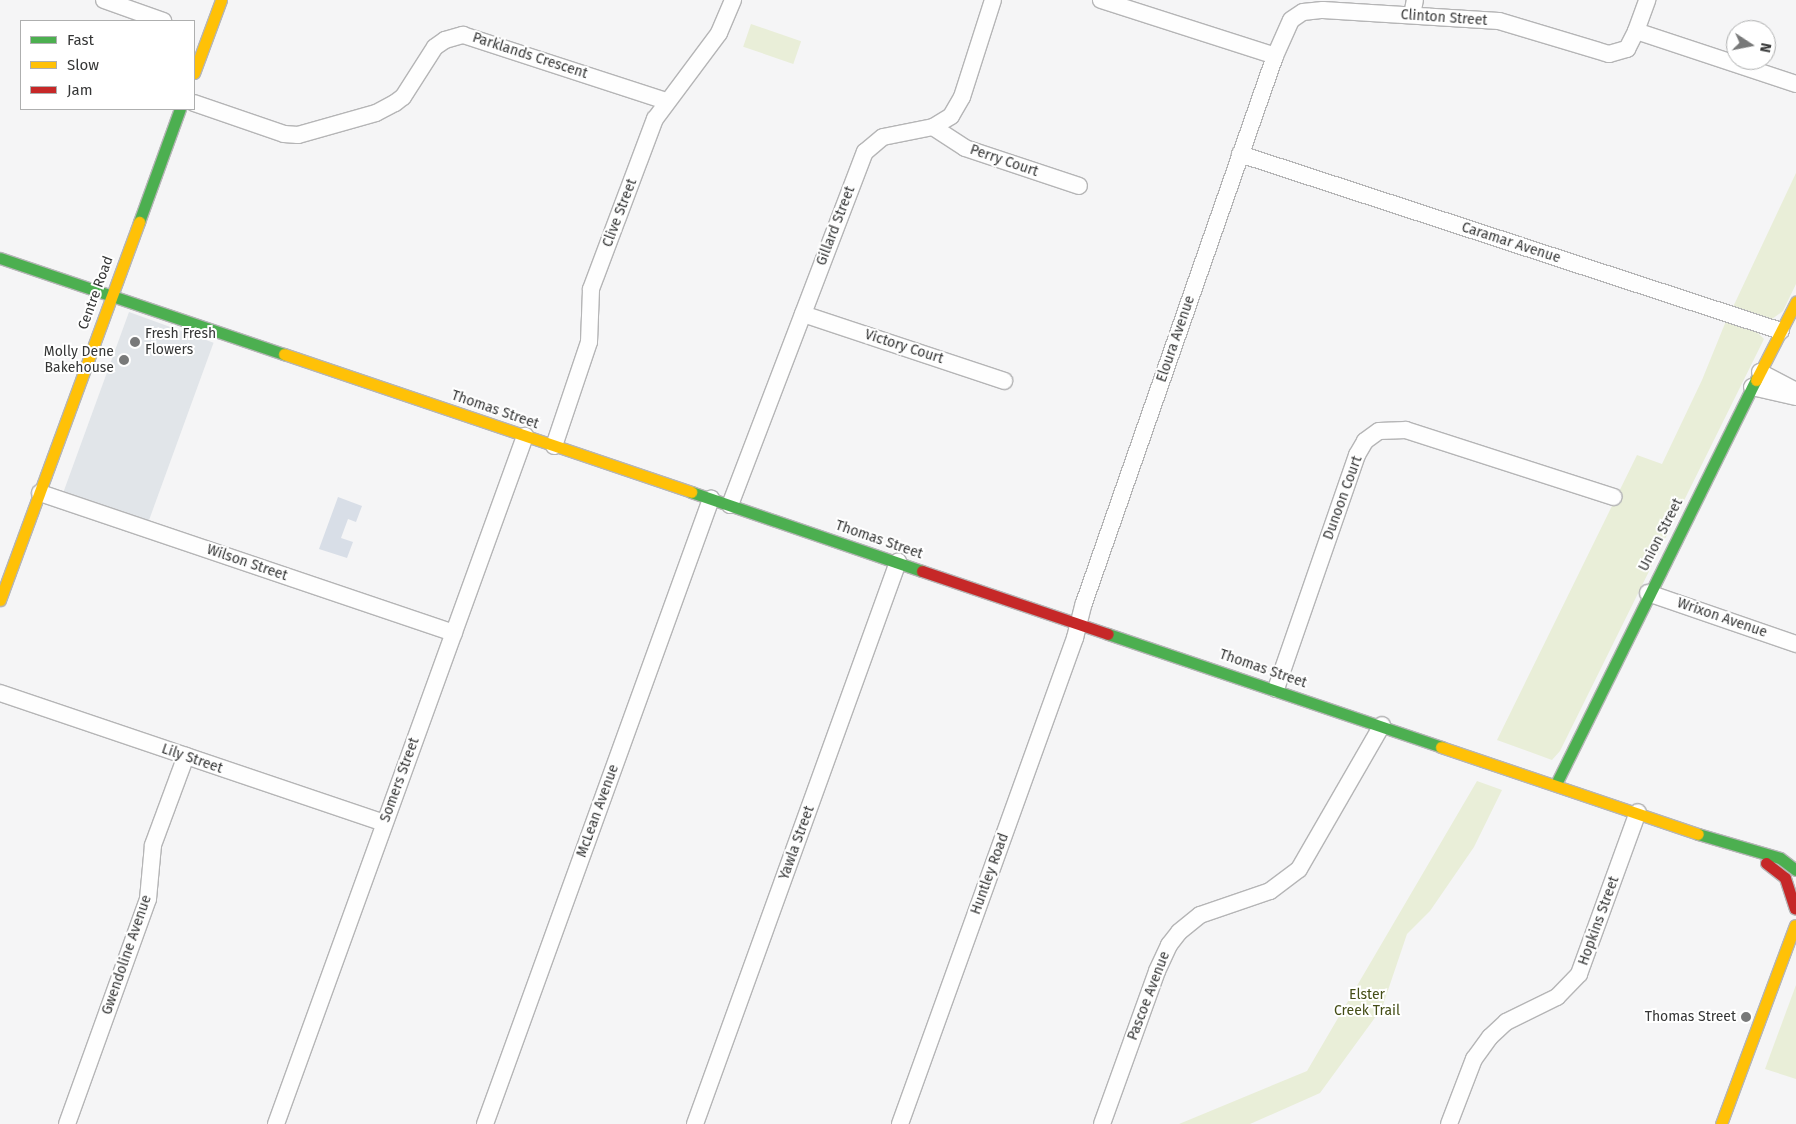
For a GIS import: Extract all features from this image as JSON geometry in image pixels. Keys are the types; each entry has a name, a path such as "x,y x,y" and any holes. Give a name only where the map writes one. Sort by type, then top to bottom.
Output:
{"street":[{"path":"104,0 160,20"},
{"path":"195,68 201,35 222,0"},
{"name":"Clive Street","path":"554,446 589,342 591,289 655,120 666,101 719,33 733,0"},
{"name":"Gillard Street","path":"730,505 865,152 871,144 893,133 933,127 947,120 957,107 993,0"},
{"path":"1101,0 1274,56"},
{"name":"Clinton Street","path":"1274,56 1286,26 1303,12 1413,8 1499,21 1609,54 1627,48 1636,31 1647,0"},
{"path":"1636,31 1796,84"},
{"name":"Parklands Crescent","path":"195,103 284,134 298,135 376,113 395,104 435,47 445,40 463,35 666,101"},
{"name":"Eloura Avenue","path":"1079,623 1274,56"},
{"name":"Centre Road","path":"0,600 180,110"},
{"name":"Perry Court","path":"933,127 965,148 1079,186"},
{"name":"Caramar Avenue","path":"1240,154 1781,332"},
{"name":"Thomas Street","path":"0,258 110,297 1276,689 1748,851 1780,858 1796,870"},
{"name":"Union Street","path":"1556,784 1648,593 1796,302"},
{"name":"Victory Court","path":"803,314 1004,381"},
{"path":"1760,372 1796,391"},
{"path":"1752,388 1796,397"},
{"name":"Dunoon Court","path":"1276,689 1357,455 1365,441 1379,431 1406,430 1613,497"},
{"name":"Somers Street","path":"276,1124 525,436"},
{"name":"Wilson Street","path":"40,493 454,633"},
{"name":"McLean Avenue","path":"485,1124 711,499"},
{"name":"Yawla Street","path":"695,1124 898,562"},
{"name":"Wrixon Avenue","path":"1648,593 1796,644"},
{"name":"Huntley Road","path":"900,1124 1079,623"},
{"name":"Lily Street","path":"0,693 384,824"},
{"name":"Pascoe Avenue","path":"1102,1124 1157,971 1169,945 1178,932 1200,915 1270,891 1299,870 1382,725"},
{"name":"Gwendoline Avenue","path":"68,1124 148,899 153,846 186,756"},
{"name":"Hopkins Street","path":"1449,1124 1472,1065 1490,1037 1506,1022 1557,997 1579,974 1638,812"},
{"name":"Thomas Street","path":"1748,851 1785,878 1796,907 1795,926"},
{"path":"1721,1124 1795,926"},
{"path":"1769,992 1796,960"}],"shaded area":[{"path":"129,312 214,343 148,524 63,493"}],"green space":[{"path":"751,24 801,41 793,64 743,47"},
{"path":"1796,173 1796,284 1783,311 1772,319 1733,307"},
{"path":"1726,321 1757,332 1764,339 1560,751 1552,760 1497,740 1637,455 1662,464 1702,380"},
{"name":"Elster Creek Trail","path":"1477,781 1502,790 1474,847 1430,911 1407,934 1382,1008 1320,1093 1250,1124 1179,1124 1307,1071"},
{"path":"1796,985 1796,1079 1765,1069"}],"building":[{"path":"338,497 362,506 356,522 348,519 341,538 353,542 347,558 319,549"}],"traffic: fast":[{"path":"139,222 180,110"},
{"path":"0,258 284,354"},
{"path":"1556,784 1756,380"},
{"path":"691,492 922,571"},
{"path":"1108,634 1441,747"},
{"path":"1698,834 1780,858 1796,870"}],"traffic: slow":[{"path":"195,70 221,0"},
{"path":"0,600 139,222"},
{"path":"1756,380 1796,302"},
{"path":"284,354 691,492"},
{"path":"1441,747 1698,834"},
{"path":"1721,1124 1795,925"}],"traffic: jam":[{"path":"922,571 1108,634"},
{"path":"1766,863 1785,878 1795,908"}],"place":[{"name":"Fresh Fresh Flowers","path":"135,342"},
{"name":"Molly Dene Bakehouse","path":"124,360"},
{"name":"Thomas Street","path":"1746,1017"}]}
